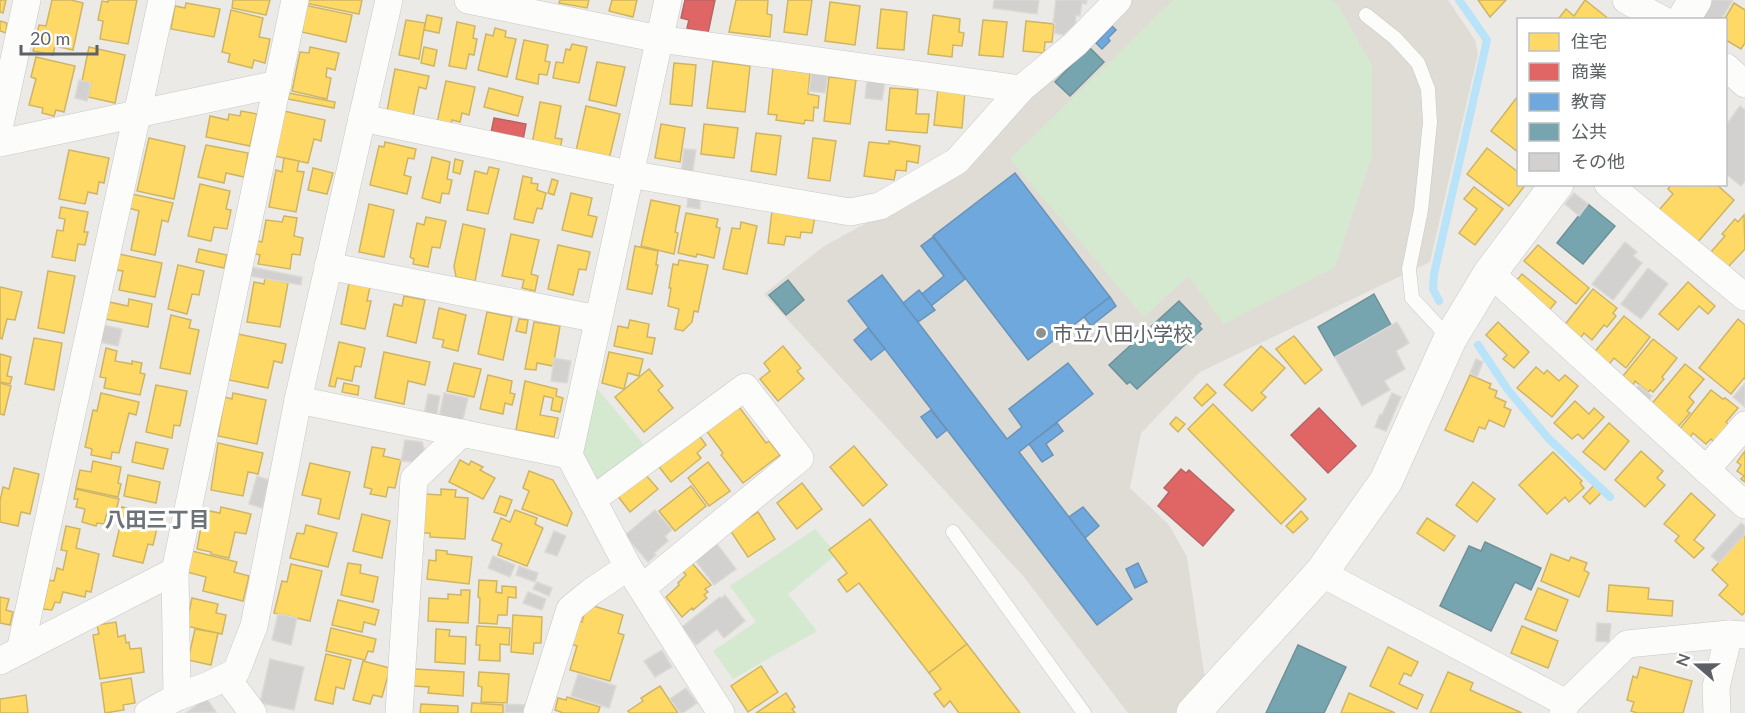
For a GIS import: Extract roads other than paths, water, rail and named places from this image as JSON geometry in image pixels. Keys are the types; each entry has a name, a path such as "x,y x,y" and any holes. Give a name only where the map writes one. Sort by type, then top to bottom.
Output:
{"street":[{"path":"0,124 27,0"},
{"path":"10,656 138,114 162,0"},
{"path":"177,697 175,571 296,0"},
{"path":"148,713 177,697 236,672 254,626 298,400 389,0"},
{"path":"468,0 659,39 1022,89"},
{"path":"668,0 569,455 635,578 721,713"},
{"path":"362,118 629,174 849,212 880,206 957,161 1022,89 1075,44 1118,0"},
{"path":"1626,0 1659,18"},
{"path":"1684,18 1695,0"},
{"path":"1727,69 1745,84"},
{"path":"0,143 278,84"},
{"path":"1193,713 1321,573 1386,481 1450,339 1490,273 1555,186"},
{"path":"1610,186 1745,297"},
{"path":"328,266 598,319"},
{"path":"1490,273 1745,506"},
{"path":"537,713 570,609 591,592 635,578 800,458 745,387 592,500"},
{"path":"298,400 569,455"},
{"path":"1706,470 1745,425"},
{"path":"392,712 414,479 462,433"},
{"path":"10,656 175,571"},
{"path":"1321,573 1565,708 1627,644 1737,635 1716,687 1717,713"},
{"path":"226,677 253,713"}],"lane":[{"path":"1366,15 1395,38 1418,63 1428,89 1430,122 1420,210 1409,269 1412,298 1450,339"},
{"path":"953,532 1084,713"}],"waterway":[{"path":"1439,301 1433,289 1434,274 1487,40 1459,0"},
{"path":"1478,345 1508,390 1548,438 1610,497"}],"place":[{"name":"市立八田小学校","path":"1041,333"}],"district":[{"name":"八田三丁目","path":"157,518"}]}
